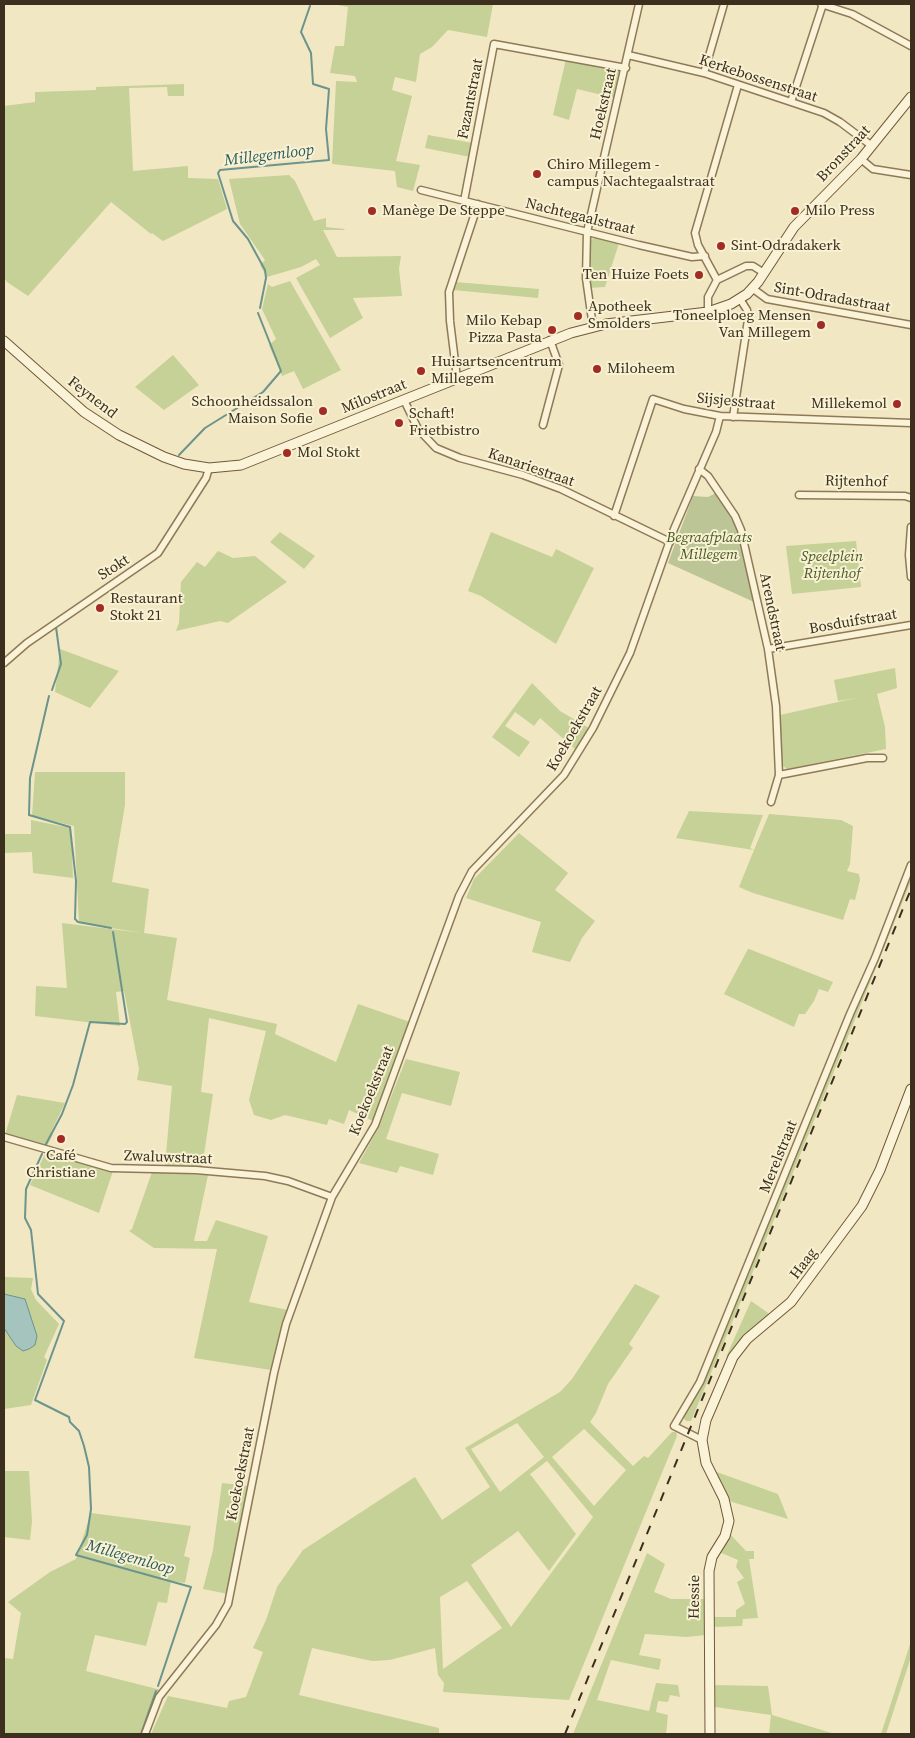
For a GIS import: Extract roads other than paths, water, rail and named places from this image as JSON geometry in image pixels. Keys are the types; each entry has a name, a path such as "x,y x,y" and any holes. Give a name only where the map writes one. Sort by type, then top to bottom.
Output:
{"street":[{"name":"Hoekstraat","path":"593,327 586,278 587,232 626,68 639,4"},
{"path":"704,73 724,4"},
{"path":"791,102 822,4 852,14 911,46"},
{"name":"Fazantstraat","path":"464,201 494,44 626,68"},
{"name":"Kerkebossenstraat","path":"628,55 704,73 834,118 872,146"},
{"path":"717,280 698,245 695,232 738,85"},
{"name":"Bronstraat","path":"752,288 794,227 861,159 911,97"},
{"path":"861,159 874,169 911,175"},
{"name":"Nachtegaalstraat","path":"421,190 692,257 705,256"},
{"path":"457,378 450,321 449,292 478,204"},
{"path":"708,312 708,297 717,280 746,266 752,266 764,273"},
{"name":"Milostraat","path":"173,461 210,468 232,467 253,461 550,340 593,327 720,309 740,299 752,288"},
{"name":"Sint-Odradastraat","path":"752,288 767,300 911,325"},
{"path":"733,417 748,320 748,310 740,299"},
{"path":"543,425 559,365 550,340"},
{"name":"Feynend","path":"4,341 92,417 119,435 173,461"},
{"name":"Sijsjesstraat","path":"614,516 653,399 684,409 720,416 911,423"},
{"name":"Kanariestraat","path":"404,400 418,429 436,448 460,458 561,489 670,542"},
{"name":"Koekoekstraat","path":"145,1734 159,1697 216,1625 228,1604 279,1348 332,1197 374,1125 464,885 485,857 555,787 570,767 630,653 670,542 716,432 720,416"},
{"name":"Stokt","path":"4,663 27,643 158,553 206,478 210,468"},
{"name":"Arendstraat","path":"699,469 708,476 735,516 741,530 768,649 776,706 778,775 770,802"},
{"name":"Rijtenhof","path":"799,495 905,496 911,498"},
{"path":"911,526 911,576"},
{"name":"Bosduifstraat","path":"768,649 911,625"},
{"path":"778,775 867,758 883,758"},
{"name":"Merelstraat","path":"702,1440 674,1426 700,1382 875,958 911,865"},
{"name":"Haag","path":"702,1440 706,1420 733,1357 747,1339 791,1302 862,1206 880,1170 911,1089"},
{"name":"Zwaluwstraat","path":"4,1137 111,1168 196,1170 265,1176 288,1181 332,1197"},
{"name":"Hessie","path":"702,1440 706,1463 724,1499 729,1521 725,1536 712,1557 708,1571 710,1734"}],"water":[{"path":"4,1294 25,1299 37,1336 35,1345 29,1349 23,1351 16,1346 4,1328"}],"waterway":[{"name":"Millegemloop","path":"260,308 266,278 265,270 248,239 233,221 218,173 220,170 329,160 326,129 329,89 313,84 311,53 301,32 310,6"},
{"name":"Millegemloop","path":"179,455 205,428 263,392 281,371 258,313"},
{"name":"Millegemloop","path":"52,690 61,664 56,627"},
{"name":"Millegemloop","path":"49,696 30,778 29,815 70,827 76,881 75,919 78,922 111,928"},
{"name":"Millegemloop","path":"46,1144 62,1114 73,1085 90,1022 125,1024 127,1022 113,932"},
{"name":"Millegemloop","path":"42,1154 26,1189 25,1218 31,1230 38,1294 64,1321 35,1400 69,1417 70,1422 79,1431 84,1446 89,1467 91,1509 87,1535 76,1555 191,1587 158,1686"},
{"name":"Millegemloop","path":"141,1734 156,1691"}],"railway":[{"path":"565,1734 911,889"}],"place":[{"name":"Chiro Millegem - campus Nachtegaalstraat","path":"537,174"},
{"name":"Manège De Steppe","path":"372,211"},
{"name":"Milo Press","path":"795,211"},
{"name":"Sint-Odradakerk","path":"721,246"},
{"name":"Ten Huize Foets","path":"699,275"},
{"name":"Apotheek Smolders","path":"578,316"},
{"name":"Toneelploeg Mensen Van Millegem","path":"821,325"},
{"name":"Milo Kebap Pizza Pasta","path":"552,330"},
{"name":"Miloheem","path":"597,369"},
{"name":"Huisartsencentrum Millegem","path":"421,371"},
{"name":"Millekemol","path":"897,404"},
{"name":"Schoonheidssalon Maison Sofie","path":"323,411"},
{"name":"Schaft! Frietbistro","path":"399,423"},
{"name":"Mol Stokt","path":"287,453"},
{"name":"Restaurant Stokt 21","path":"100,608"},
{"name":"Café Christiane","path":"61,1139"}],"park label":[{"name":"Begraafplaats Millegem","path":"709,546"},
{"name":"Speelplein Rijtenhof","path":"832,566"}]}
